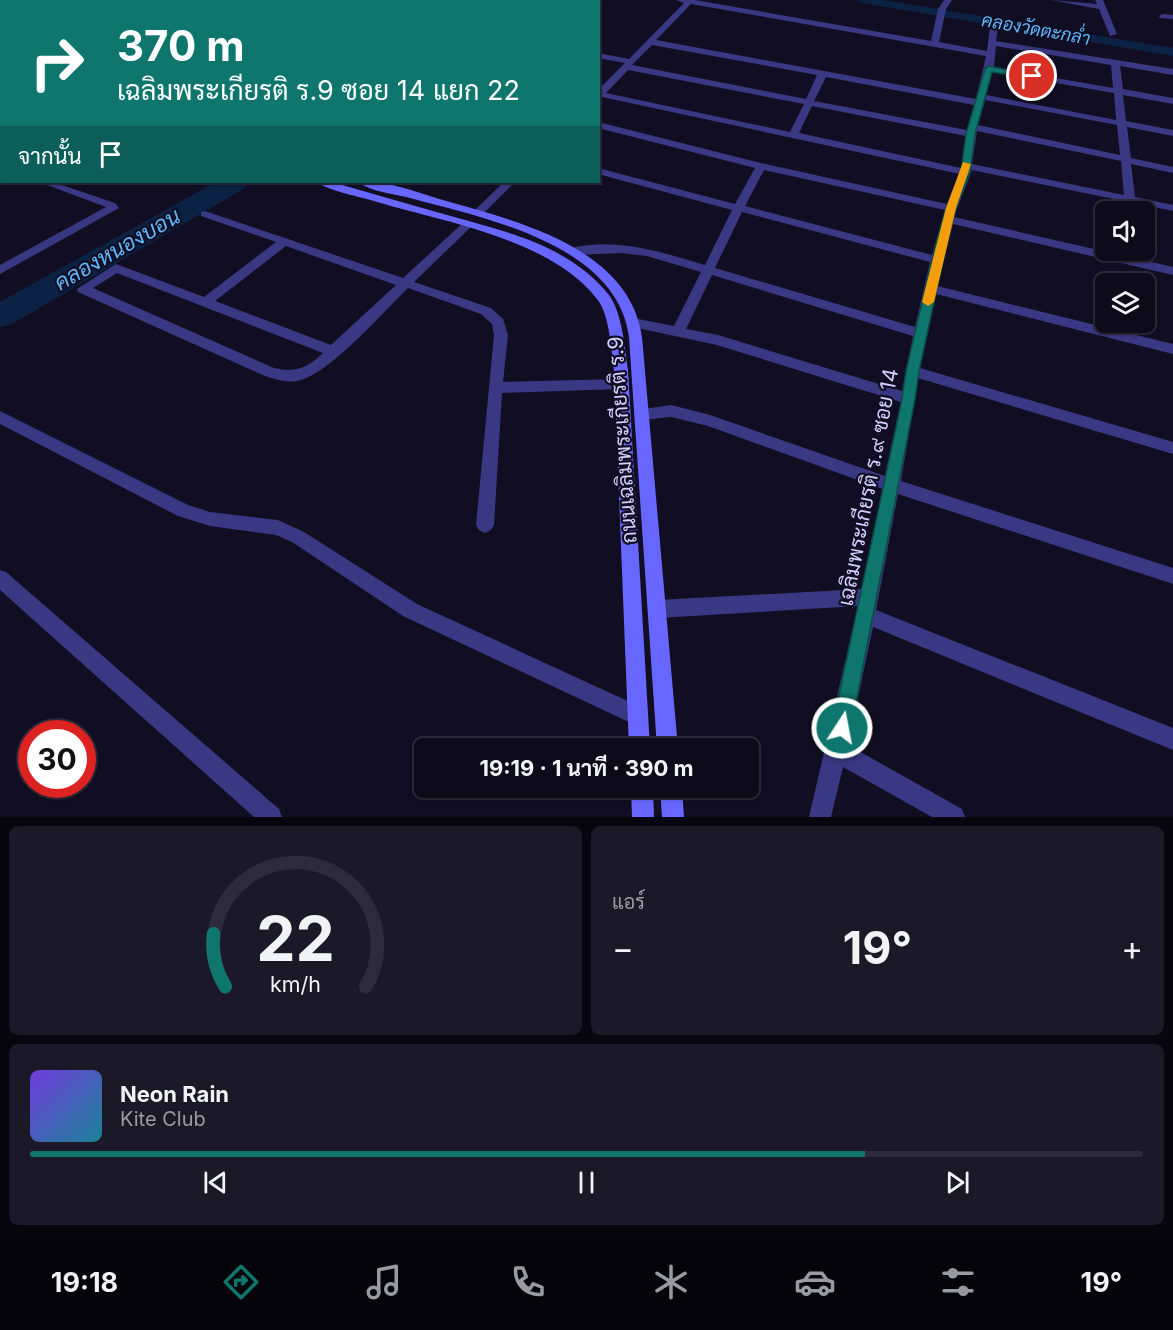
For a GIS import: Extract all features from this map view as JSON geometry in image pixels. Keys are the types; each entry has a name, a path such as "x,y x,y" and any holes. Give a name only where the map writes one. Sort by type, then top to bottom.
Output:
{"main road":[{"name":"ถนนเฉลิมพระเกียรติ ร.9","path":"326,183 473,219 534,231 575,252 602,273 617,292 633,322 667,738"},
{"name":"ถนนเฉลิมพระเกียรติ ร.9","path":"367,183 473,219 543,250 572,268 604,298 615,329 621,384 639,738"},
{"path":"642,798 643,817"},
{"path":"672,798 673,817"}],"street":[{"path":"934,45 940,13 948,0"},
{"path":"1055,0 1100,3 1113,34"},
{"path":"600,94 652,42 687,1 934,45 991,48 1114,62 1173,72"},
{"path":"1163,16 1173,17"},
{"path":"652,42 1173,133"},
{"path":"991,48 1119,91 1173,100"},
{"name":"เฉลิมพระเกียรติ ร.๙ ซอย 14","path":"820,817 837,751 867,606 909,399 912,371 937,260 950,213 966,169 972,131 991,48"},
{"path":"600,56 630,65 810,102 1173,170"},
{"path":"1114,62 1130,199"},
{"path":"794,134 823,73"},
{"path":"600,95 1173,208"},
{"path":"600,126 1173,271"},
{"path":"678,331 711,269 736,208 761,166"},
{"path":"600,172 937,260"},
{"path":"2,268 113,208 111,205 47,183"},
{"path":"332,351 116,268 83,289 270,372 287,377 305,375 332,351 405,284 509,183"},
{"path":"205,214 486,311 498,322 501,336 485,525"},
{"path":"206,302 284,242"},
{"path":"575,252 621,249 648,252 922,334"},
{"path":"931,289 1173,349"},
{"path":"633,322 718,340 909,399"},
{"path":"912,371 1173,448"},
{"path":"495,388 621,384"},
{"path":"642,414 671,411 710,421 891,486 1173,576"},
{"path":"0,417 184,511 210,519 278,528 298,537 410,609 638,716"},
{"path":"0,578 270,817"},
{"path":"658,609 867,606 1173,738"},
{"path":"837,751 954,817"}],"waterway":[{"name":"คลองวัดตะกล่ำ","path":"863,0 1173,52"},
{"name":"คลองหนองบอน","path":"0,316 233,183"}],"slow traffic":[{"path":"928,302 951,208 967,164"}],"route":[{"path":"842,728 909,399 912,371 940,247 951,208 966,172 971,134 989,69 1032,76"}]}
